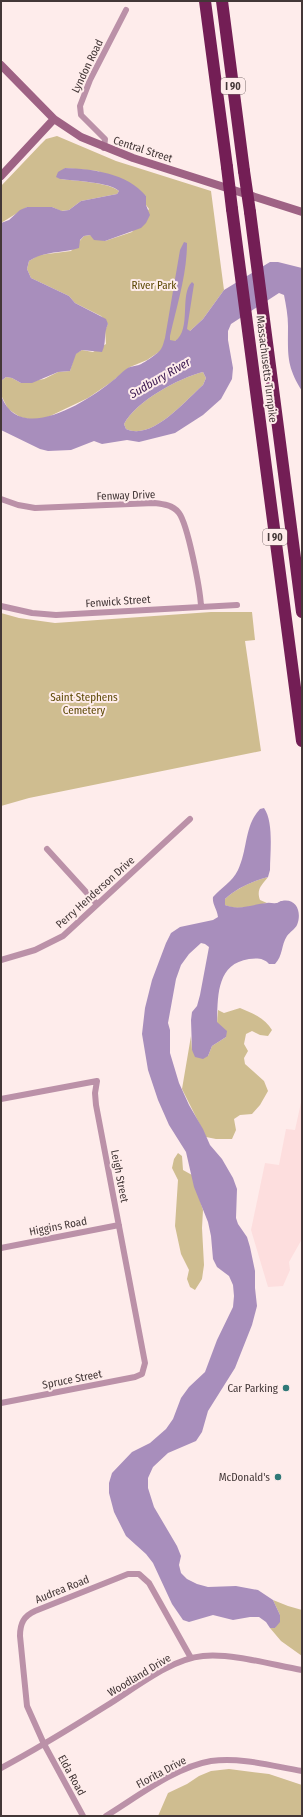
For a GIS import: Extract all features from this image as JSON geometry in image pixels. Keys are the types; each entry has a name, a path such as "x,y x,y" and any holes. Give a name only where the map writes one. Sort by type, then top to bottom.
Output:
{"highway":[{"name":"Massachusetts Turnpike","path":"205,1 302,741"},
{"name":"Massachusetts Turnpike","path":"222,1 302,612"}],"main road":[{"name":"Central Street","path":"2,68 54,119 70,131 104,148 302,212"},
{"path":"1,176 54,119"}],"street":[{"name":"Lyndon Road","path":"104,148 105,139 81,115 80,106 90,80 126,10"},
{"name":"Fenway Drive","path":"1,499 18,505 34,508 154,503 168,505 174,508 179,512 184,524 198,581 201,606"},
{"name":"Fenwick Street","path":"1,606 32,613 56,615 237,605"},
{"name":"Perry Henderson Drive","path":"1,960 35,950 63,936 190,819"},
{"path":"47,850 97,904"},
{"name":"Leigh Street","path":"1,1099 97,1081 95,1093 96,1105 145,1359 144,1370"},
{"name":"Higgins Road","path":"1,1248 119,1225"},
{"name":"Spruce Street","path":"1,1402 135,1377 142,1374 144,1370"},
{"name":"Audrea Road","path":"44,1744 25,1700 20,1629 23,1619 30,1613 128,1574 139,1574 149,1583 191,1658"},
{"name":"Woodland Drive","path":"1,1768 44,1744 159,1673 191,1658 203,1656 228,1657 302,1670"},
{"name":"Elda Road","path":"44,1744 84,1816"},
{"name":"Florita Drive","path":"106,1816 170,1776 204,1763 240,1761 302,1771"}],"shaded area":[{"path":"302,1098 302,1239 289,1262 290,1270 283,1286 268,1287 251,1230 265,1163 279,1165 286,1129 295,1130"}],"green space":[{"name":"River Park","path":"57,136 116,161 211,191 224,290 203,319 190,331 147,360 130,367 88,398 46,418 33,420 20,417 8,409 1,395 1,381 6,377 12,378 21,383 44,379 58,372 70,371 75,354 82,350 93,352 106,344 105,330 108,324 101,316 75,303 69,296 31,278 27,269 29,261 39,255 71,251 84,236 90,235 105,241 132,232 149,209 146,205 146,196 98,171 65,168 60,179 99,184 119,191 117,194 81,201 69,210 61,211 52,207 27,207 1,223 1,186 46,139"},
{"path":"203,372 206,378 203,385 168,418 157,425 146,429 136,431 126,429 124,424 130,415 148,399 182,379"},
{"name":"Saint Stephens Cemetery","path":"211,612 252,612 255,640 245,641 261,751 29,798 1,806 1,613 19,618 55,623"},
{"path":"268,877 259,890 260,900 267,903 241,908 225,905 225,899 235,891"},
{"path":"240,1008 262,1019 272,1030 268,1036 260,1035 252,1031 246,1034 244,1044 248,1051 244,1058 245,1064 264,1081 268,1091 260,1105 252,1114 240,1115 234,1119 236,1130 232,1139 216,1139 206,1137 182,1089 191,1036 192,1050 208,1056 212,1046 226,1037 217,1023 218,1010 224,1013"},
{"path":"178,1153 182,1156 183,1170 192,1175 203,1210 202,1228 204,1265 202,1279 195,1290 190,1287 187,1279 189,1270 181,1254 175,1226 178,1180 172,1168 174,1159"},
{"path":"273,1600 302,1610 302,1656 281,1641 270,1628 275,1628 280,1615"},
{"path":"229,1769 269,1774 302,1785 302,1816 158,1816 168,1793 211,1771"}],"water":[{"path":"65,168 98,171 119,177 129,182 146,196 146,205 150,215 146,223 141,228 105,241 94,240 90,235 84,236 80,240 79,248 41,255 29,261 27,269 31,278 69,296 75,303 106,319 108,324 104,345 102,352 82,350 76,354 70,371 58,372 32,383 21,383 12,378 6,377 1,381 1,223 9,220 20,210 27,207 52,207 62,211 69,210 81,201 117,194 119,191 100,184 60,179 56,177 58,172"},
{"name":"Sudbury River","path":"184,242 187,243 187,255 183,278 170,336 170,340 175,341 180,336 183,329 186,295 192,282 194,284 187,329 190,331 203,319 224,290 270,262 278,262 302,268 302,391 293,374 289,360 286,307 284,295 279,293 231,324 228,331 228,340 233,368 232,379 221,399 203,415 175,433 139,442 127,440 102,444 94,441 71,450 48,451 40,449 1,430 1,395 10,410 22,417 36,418 53,415 69,409 85,400 100,391 127,368 141,364 160,351 165,338 180,250","holes":["203,372 206,378 203,385 168,418 157,425 146,429 136,431 126,429 124,424 130,415 148,399 182,379 193,375"]},
{"path":"264,808 269,821 270,829 271,847 270,870 268,877 235,891 225,899 225,905 230,907 241,907 278,903 281,901 291,902 297,907 299,916 297,925 287,936 278,961 275,964 269,964 260,959 249,959 238,962 230,967 221,983 218,1002 217,1022 227,1031 226,1037 212,1046 208,1056 203,1059 195,1057 192,1050 191,1020 192,1012 197,1006 200,995 209,947 205,944 201,943 189,954 181,965 176,979 168,1023 170,1030 170,1053 179,1083 210,1145 222,1159 233,1178 237,1189 236,1218 238,1224 247,1237 250,1247 255,1271 257,1306 252,1325 235,1368 208,1411 202,1432 196,1441 168,1453 153,1467 148,1478 148,1488 154,1507 177,1546 181,1556 179,1565 181,1573 187,1579 208,1587 236,1586 258,1590 273,1600 280,1615 280,1622 275,1628 270,1628 266,1622 259,1617 233,1620 213,1615 189,1622 183,1620 172,1604 153,1563 146,1554 126,1536 114,1512 109,1493 109,1483 112,1473 132,1452 150,1443 166,1429 173,1419 181,1398 189,1387 205,1372 217,1340 233,1307 233,1285 229,1276 217,1267 213,1259 208,1222 194,1187 186,1152 169,1125 158,1100 148,1070 142,1034 145,1008 152,980 171,933 180,927 213,920 218,917 213,902 213,897 236,874 241,862 251,823 260,809"}],"place":[{"name":"Car Parking","path":"286,1388"},
{"name":"McDonald's","path":"278,1477"}]}
